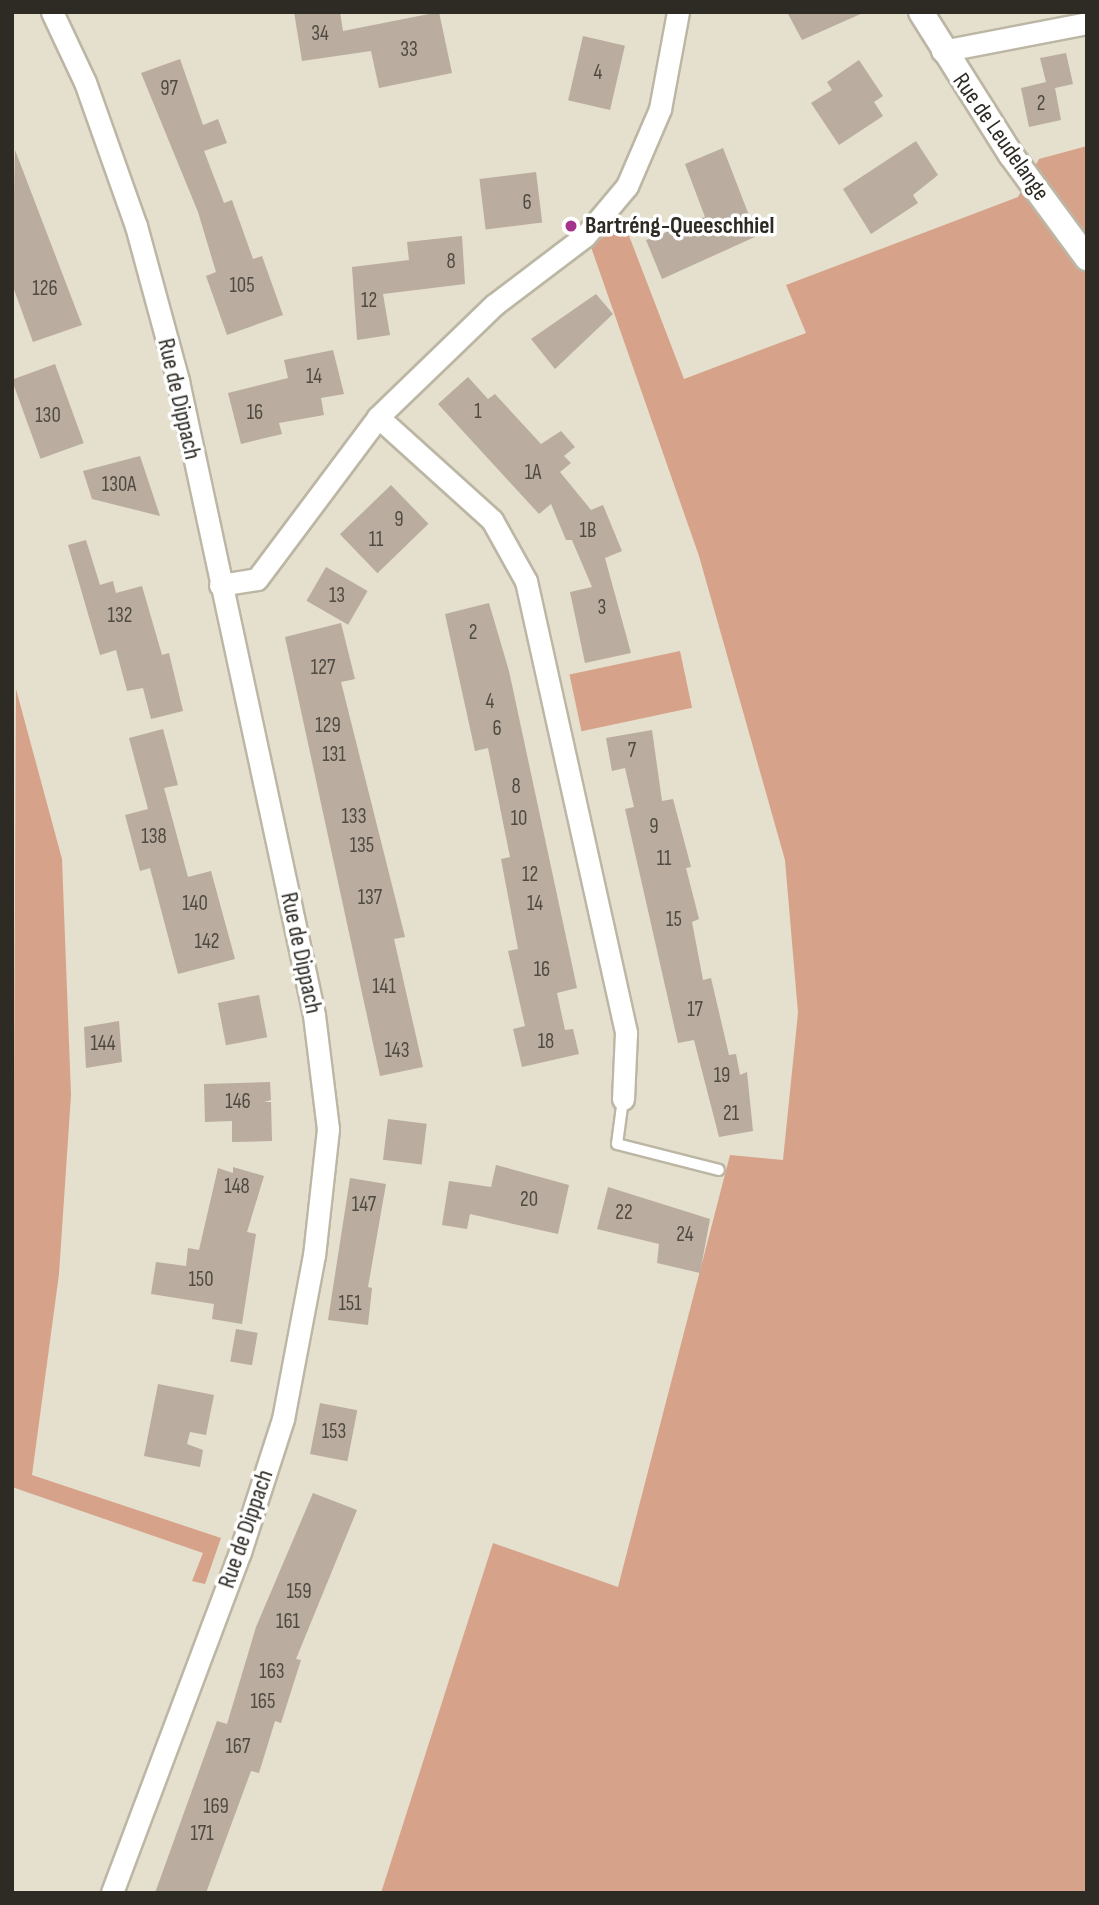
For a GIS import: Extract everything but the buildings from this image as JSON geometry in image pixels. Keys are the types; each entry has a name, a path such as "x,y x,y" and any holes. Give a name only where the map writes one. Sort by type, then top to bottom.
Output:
{"street":[{"name":"Rue de Dippach","path":"52,12 85,82 136,226 178,381 325,1074 324,1191 283,1419 240,1552 112,1893"},
{"path":"220,585 257,579 378,417 494,304 585,236 627,187 660,109 678,12"},
{"name":"Rue de Leudelange","path":"922,12 942,51 1087,258"},
{"path":"942,51 1087,23"},
{"path":"378,417 492,520 526,581 626,1033 623,1099"}],"lane":[{"path":"623,1099 617,1144 719,1170"}],"shaded area":[{"path":"1087,146 1087,1893 381,1893 493,1543 618,1587 730,1155 783,1160 798,1013 785,860 699,556 591,247 623,220 684,379 806,333 786,285 1018,197 1039,159"},
{"path":"680,651 692,708 582,731 569,674"},
{"path":"16,689 62,859 71,1095 59,1274 32,1475 221,1538 205,1584 192,1581 203,1553 12,1487"}],"place":[{"name":"Bartréng-Queeschhiel","path":"571,226"}]}
